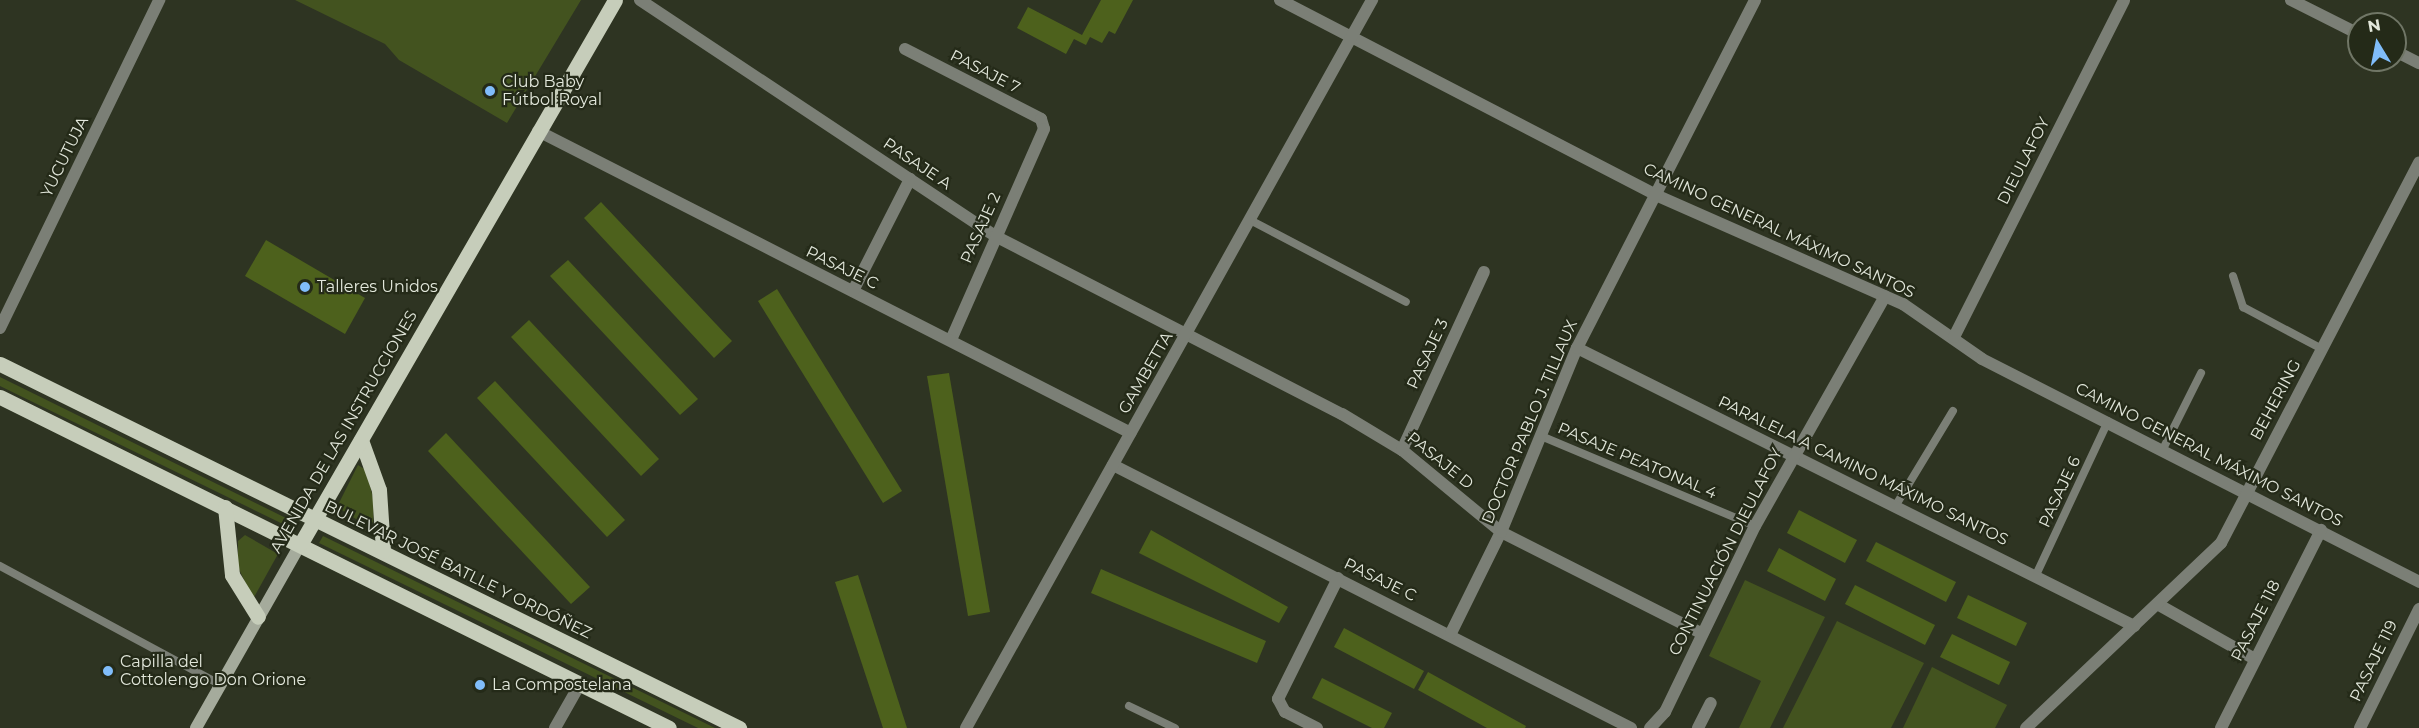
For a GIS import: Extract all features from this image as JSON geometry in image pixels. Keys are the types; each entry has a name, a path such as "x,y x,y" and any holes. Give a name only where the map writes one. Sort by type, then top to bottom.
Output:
{"main road":[{"name":"AVENIDA DE LAS INSTRUCCIONES","path":"196,728 219,684 615,0"},
{"name":"BULEVAR JOSÉ BATLLE Y ORDÓÑEZ","path":"0,364 739,728"},
{"path":"0,397 301,543 669,728"},
{"path":"361,440 379,490 383,551"},
{"path":"225,507 232,575 258,617"}],"street":[{"name":"YUCUTUJA","path":"0,328 159,0"},
{"name":"PASAJE A","path":"640,0 994,236 1186,337"},
{"name":"CAMINO GENERAL MÁXIMO SANTOS","path":"1280,0 1354,35 1658,196 1885,296 1954,337 1982,359 2248,491 2419,582"},
{"name":"GAMBETTA","path":"966,728 1372,0"},
{"name":"DOCTOR PABLO J. TILLAUX","path":"1451,633 1501,532 1577,348 1658,196 1755,0"},
{"name":"DIEULAFOY","path":"1954,337 2124,0"},
{"path":"2291,0 2347,28"},
{"name":"PASAJE 7","path":"905,49 1041,119 1044,129"},
{"name":"PASAJE 2","path":"951,340 994,236 1044,129"},
{"name":"PASAJE C","path":"538,131 1131,433"},
{"name":"BEHERING","path":"2026,728 2159,605 2221,543 2419,162"},
{"path":"853,291 910,179"},
{"name":"PASAJE 3","path":"1402,450 1484,272"},
{"name":"CONTINUACIÓN DIEULAFOY","path":"1650,728 1665,712 1701,633 1755,526 1885,296"},
{"name":"PASAJE D","path":"1186,337 1319,401 1402,450 1501,532 1701,633"},
{"name":"PARALELA A CAMINO MÁXIMO SANTOS","path":"1577,348 1896,505 2134,626"},
{"name":"PASAJE C","path":"1113,465 1451,633 1631,728"},
{"name":"PASAJE 118","path":"2221,728 2321,530"},
{"path":"1317,728 1286,711 1278,699 1338,578"},
{"path":"2159,605 2255,659"},
{"name":"PASAJE 119","path":"2360,728 2419,609"},
{"path":"555,728 580,684"},
{"path":"1698,728 1711,703"}],"lane":[{"path":"1250,220 1406,302"},
{"path":"2233,276 2242,307 2322,349"},
{"path":"2163,449 2201,373"},
{"path":"1896,505 1953,411"},
{"name":"PASAJE 6","path":"2036,575 2108,421"},
{"name":"PASAJE PEATONAL 4","path":"1542,436 1755,526"},
{"path":"0,566 219,684"},
{"path":"1129,706 1175,728"}],"green space":[{"name":"Club Baby Fútbol Royal","path":"295,0 581,0 507,123 399,60 385,44"},
{"path":"0,377 290,520 287,526 0,386"},
{"path":"358,465 366,470 374,502 373,522 367,526 337,507"},
{"path":"245,535 278,554 253,599 238,567 238,541"},
{"path":"323,536 715,728 698,728 319,543"},
{"path":"1745,580 1825,617 1770,728 1739,728 1761,681 1709,656"},
{"path":"1837,621 1924,663 1891,728 1783,728"},
{"path":"1932,667 2007,705 1995,728 1903,728"}],"building":[{"path":"1101,0 1133,0 1115,34 1109,31 1102,43 1090,37 1086,45 1074,39 1066,54 1017,28 1028,7 1082,35"},
{"path":"601,202 732,341 714,358 584,218"},
{"name":"Talleres Unidos","path":"266,240 365,298 345,334 245,276"},
{"path":"568,260 698,399 680,415 550,276"},
{"path":"777,289 902,491 883,503 758,301"},
{"path":"529,320 659,459 641,476 511,337"},
{"path":"949,373 990,612 968,616 927,376"},
{"path":"495,381 625,520 607,537 477,398"},
{"path":"446,433 590,587 571,604 428,451"},
{"path":"1799,510 1857,540 1845,563 1787,533"},
{"path":"1151,530 1288,607 1279,623 1139,553"},
{"path":"1876,542 1956,582 1946,602 1866,561"},
{"path":"1779,548 1836,579 1825,601 1767,571"},
{"path":"1101,569 1266,641 1257,663 1091,593"},
{"path":"858,575 907,728 883,728 835,582"},
{"path":"1855,585 1935,625 1925,645 1845,604"},
{"path":"1968,595 2027,623 2016,646 1957,618"},
{"path":"1344,628 1424,671 1414,689 1334,647"},
{"path":"1952,634 2010,662 1999,685 1940,657"},
{"path":"1428,672 1526,726 1525,728 1487,728 1418,690"},
{"path":"1322,678 1392,713 1384,728 1372,728 1312,698"}],"place":[{"name":"Club Baby Fútbol Royal","path":"490,91"},
{"name":"Talleres Unidos","path":"305,287"},
{"name":"Capilla del Cottolengo Don Orione","path":"108,671"},
{"name":"La Compostelana","path":"480,685"}]}
